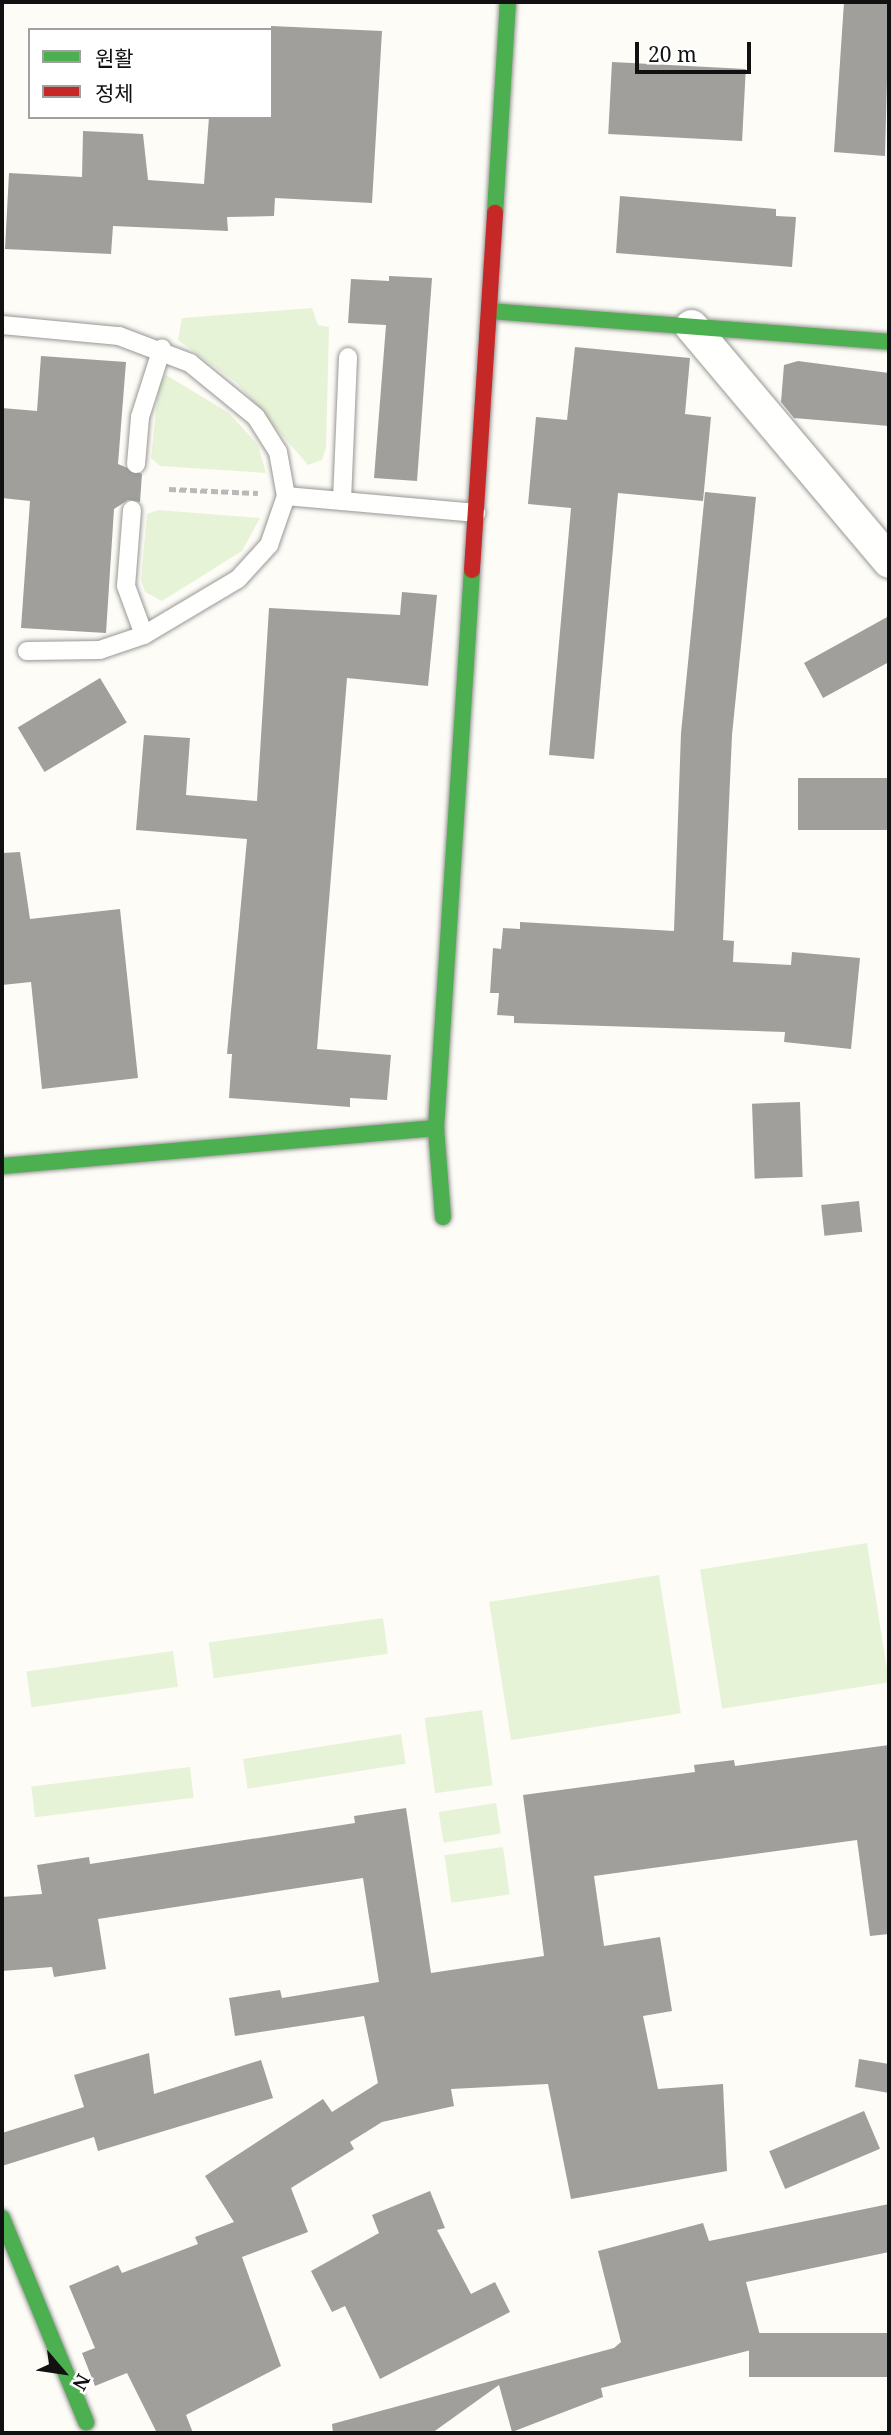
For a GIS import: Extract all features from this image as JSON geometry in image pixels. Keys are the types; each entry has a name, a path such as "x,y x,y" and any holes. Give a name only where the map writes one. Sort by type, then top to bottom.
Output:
{"main road":[{"path":"443,1217 436,1129 508,2"},
{"path":"489,311 889,342"},
{"path":"2,1166 436,1129"},
{"path":"2,2218 86,2422"}],"street":[{"path":"691,327 889,561"}],"lane":[{"path":"2,325 119,336 162,348 228,389 256,417 278,452 286,496 269,545 237,579 144,635 100,650 27,651"},
{"path":"136,464 140,417 162,348"},
{"path":"342,501 348,357"},
{"path":"286,496 476,513"},
{"path":"132,510 126,586 144,635"}],"path":[{"path":"169,489 260,493"}],"green space":[{"path":"312,308 318,325 329,327 326,448 322,460 308,465 237,383 178,340 182,318"},
{"path":"166,375 229,413 258,445 266,473 160,466 151,458 159,383"},
{"path":"158,510 260,518 242,551 162,601 145,592 141,580 147,514"},
{"path":"867,1543 889,1682 722,1709 700,1569"},
{"path":"659,1575 681,1713 511,1740 489,1602"},
{"path":"383,1618 388,1654 214,1678 209,1642"},
{"path":"173,1651 178,1687 31,1707 26,1672"},
{"path":"482,1710 493,1785 435,1793 425,1718"},
{"path":"401,1734 406,1764 248,1789 243,1759"},
{"path":"190,1767 194,1798 35,1817 31,1786"},
{"path":"496,1803 501,1834 444,1843 439,1812"},
{"path":"503,1847 510,1895 451,1903 445,1855"}],"building":[{"path":"844,2 889,2 885,156 834,152"},
{"path":"271,28 382,31 372,203 275,198 274,216 227,217 228,231 113,226 111,254 5,249 9,173 82,177 83,131 143,134 148,180 204,184 209,119 273,119"},
{"path":"612,62 746,69 742,141 608,134"},
{"path":"620,196 776,209 776,216 796,217 792,267 616,253"},
{"path":"389,276 432,278 417,481 374,478 386,325 348,323 351,279 389,281"},
{"path":"575,347 690,358 685,414 711,417 703,501 618,493 594,759 549,755 571,508 528,504 536,417 567,420"},
{"path":"41,356 126,362 118,464 142,474 140,502 128,500 114,509 106,633 21,628 30,501 2,498 2,408 37,411"},
{"path":"798,361 889,373 889,426 794,418 781,402 784,365"},
{"path":"705,492 756,497 732,735 723,940 734,941 733,962 791,965 792,952 860,958 851,1049 784,1042 785,1032 514,1023 514,1016 497,1015 499,993 490,993 493,948 501,949 503,928 520,929 520,922 674,931 681,733"},
{"path":"402,592 437,595 428,686 347,678 317,1049 391,1055 387,1100 350,1098 350,1107 229,1098 232,1054 227,1054 247,839 136,830 144,735 190,738 186,795 257,801 269,608 400,615"},
{"path":"889,616 889,662 823,698 804,663"},
{"path":"100,678 127,723 44,772 18,727"},
{"path":"798,778 889,778 889,830 798,830"},
{"path":"20,852 30,919 120,909 138,1078 42,1089 31,982 2,985 2,853"},
{"path":"800,1102 803,1177 755,1179 752,1104"},
{"path":"859,1201 862,1232 824,1236 821,1205"},
{"path":"889,1745 889,1934 870,1936 857,1840 594,1876 604,1946 660,1937 672,2011 643,2016 658,2089 723,2084 727,2171 571,2199 548,2084 451,2089 454,2106 382,2122 350,2142 354,2149 291,2188 308,2232 242,2257 281,2366 186,2415 193,2433 157,2433 127,2373 95,2386 82,2353 95,2348 69,2286 118,2265 122,2273 198,2244 195,2237 234,2222 205,2176 323,2099 332,2112 378,2083 364,2016 235,2036 229,1998 280,1990 282,1998 379,1982 363,1878 98,1919 106,1969 54,1977 52,1967 2,1971 2,1897 42,1894 37,1865 89,1857 90,1864 355,1823 354,1816 406,1808 431,1973 544,1956 523,1795 695,1772 694,1765 734,1760 735,1766"},
{"path":"149,2053 154,2094 261,2060 273,2098 98,2151 94,2137 2,2166 2,2133 84,2107 74,2075"},
{"path":"859,2059 889,2064 889,2093 855,2087"},
{"path":"864,2111 880,2149 785,2189 769,2151"},
{"path":"430,2191 445,2228 437,2230 471,2294 495,2282 510,2312 380,2379 345,2306 332,2312 311,2271 379,2233 372,2215"},
{"path":"889,2204 889,2252 746,2282 763,2347 601,2388 603,2397 512,2432 499,2385 432,2433 333,2433 332,2424 614,2348 621,2342 598,2251 703,2223 709,2241"},
{"path":"749,2333 889,2333 889,2377 749,2377"}],"traffic: fast":[{"path":"495,213 508,2"},
{"path":"489,311 889,342"},
{"path":"443,1217 436,1128 472,570"},
{"path":"2,1166 436,1128"},
{"path":"2,2218 86,2422"}],"traffic: jam":[{"path":"472,570 495,213"}]}
